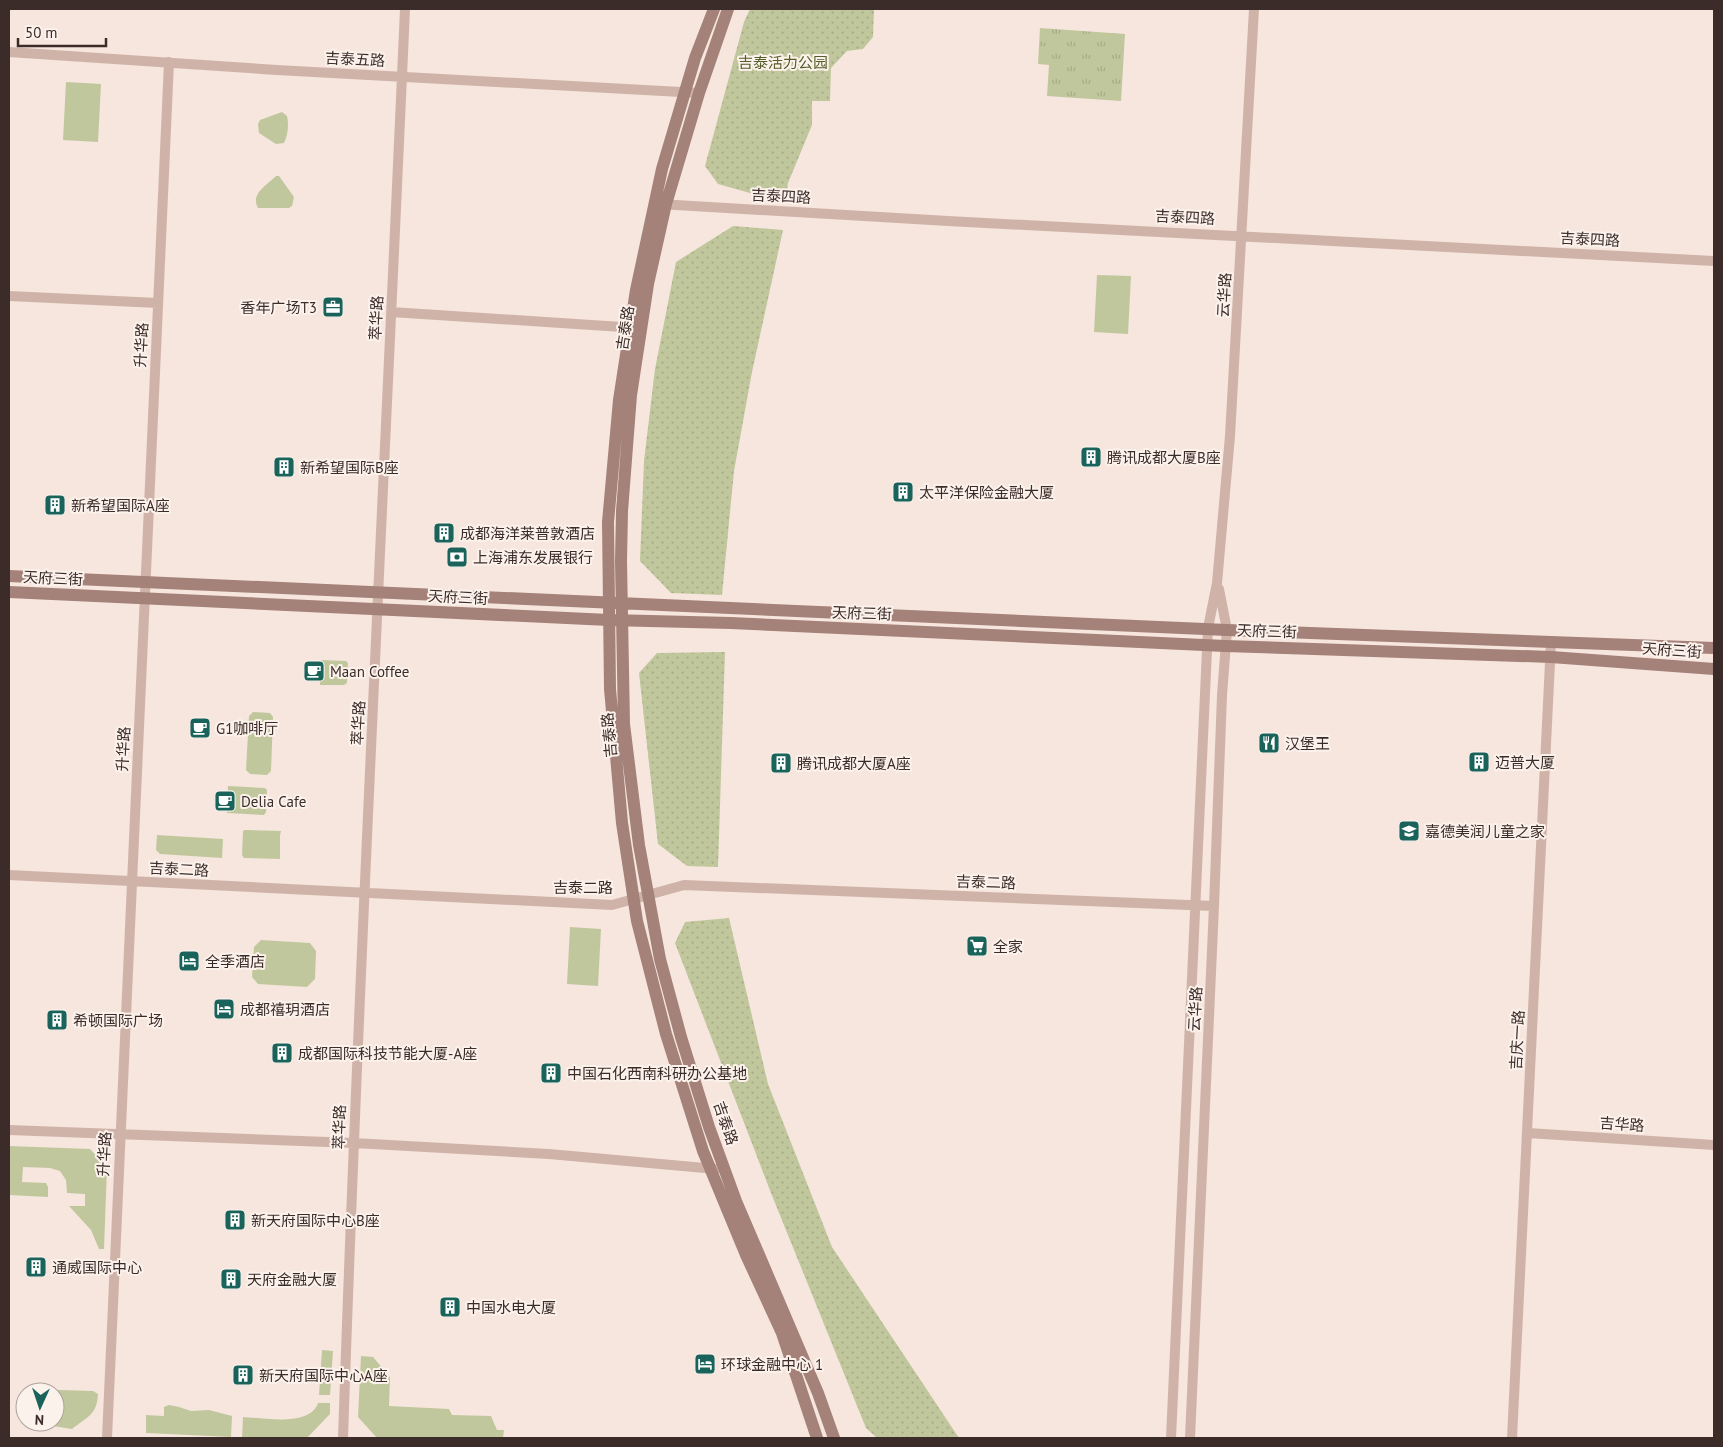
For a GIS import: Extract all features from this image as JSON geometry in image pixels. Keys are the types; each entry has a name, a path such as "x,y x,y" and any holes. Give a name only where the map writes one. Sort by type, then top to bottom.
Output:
{"street":[{"name":"萃华路","path":"343,1438 354,1144 405,9"},
{"name":"吉泰路","path":"660,204 662,169 694,58 714,9"},
{"name":"吉泰路","path":"728,9 660,204 636,290 636,328 622,511 624,724 638,845 660,959 681,1037 724,1170 818,1392 834,1438"},
{"name":"云华路","path":"1172,1438 1207,644 1208,628 1218,583 1230,436 1254,9"},
{"name":"吉泰五路","path":"9,52 277,70 699,93"},
{"name":"升华路","path":"107,1438 169,62"},
{"name":"吉泰四路","path":"660,204 1714,261"},
{"path":"9,296 158,303"},
{"path":"391,312 636,328"},
{"name":"吉泰路","path":"636,328 619,400 608,522 610,689 622,823 637,921 666,1034 703,1151 746,1255 782,1334 813,1434"},
{"name":"天府三街","path":"9,576 609,604 1714,648"},
{"name":"云华路","path":"1190,1438 1227,630 1218,583"},
{"name":"天府三街","path":"9,592 1225,646 1551,657 1714,669"},
{"name":"吉庆一路","path":"1512,1438 1551,642"},
{"name":"吉泰二路","path":"9,875 612,904 684,885 1214,906"},
{"path":"9,1130 549,1154 724,1170"},
{"name":"吉华路","path":"1528,1133 1714,1145"}],"green space":[{"name":"吉泰活力公园","path":"750,9 874,9 873,37 863,49 847,51 831,68 830,101 812,101 812,125 788,183 786,197 750,193 718,184 705,166 744,22"},
{"path":"1040,28 1125,34 1121,101 1047,96 1049,65 1038,64"},
{"path":"66,82 101,84 98,142 63,140"},
{"path":"282,112 287,116 287,133 284,143 276,144 259,133 258,124 260,120"},
{"path":"276,176 279,176 294,197 292,206 289,208 258,208 256,198 258,194"},
{"path":"733,226 783,230 752,372 734,471 722,595 671,593 640,561 644,461 655,369 676,262"},
{"path":"1097,275 1131,276 1128,334 1094,332"},
{"path":"725,652 718,867 687,866 658,844 639,673 657,653"},
{"path":"321,660 346,661 348,663 347,683 344,685 320,685"},
{"path":"253,712 270,713 273,717 271,771 267,775 250,774 246,770 249,716"},
{"path":"228,786 265,788 267,790 266,812 264,815 227,813"},
{"path":"243,831 281,831 280,859 244,858 242,855"},
{"path":"157,835 223,839 222,858 160,854 156,850"},
{"path":"729,918 768,1084 832,1247 959,1438 877,1438 866,1428 771,1193 675,943 685,922"},
{"path":"570,927 601,929 598,986 567,984"},
{"path":"261,940 310,943 316,951 315,979 307,987 258,984 252,977 254,947"},
{"path":"9,1146 90,1149 107,1167 104,1249 99,1249 91,1230 69,1206 85,1206 85,1194 67,1193 66,1180 60,1171 50,1168 23,1167 22,1182 46,1183 48,1197 9,1195"},
{"path":"322,1350 333,1351 330,1395 319,1395"},
{"path":"361,1356 373,1357 390,1377 389,1406 449,1409 452,1415 491,1416 497,1430 504,1430 503,1438 377,1438 358,1417"},
{"path":"65,1390 93,1391 98,1394 96,1407 90,1415 72,1429 65,1428"},
{"path":"318,1403 330,1403 330,1414 307,1438 242,1438 243,1417 296,1418 313,1411"},
{"path":"169,1405 191,1411 209,1410 232,1416 231,1437 146,1433 146,1415 164,1416 164,1407"}],"place":[{"name":"香年广场T3","path":"333,307"},
{"name":"腾讯成都大厦B座","path":"1091,457"},
{"name":"新希望国际B座","path":"284,467"},
{"name":"太平洋保险金融大厦","path":"903,492"},
{"name":"新希望国际A座","path":"55,505"},
{"name":"成都海洋莱普敦酒店","path":"444,533"},
{"name":"上海浦东发展银行","path":"457,557"},
{"name":"Maan Coffee","path":"314,671"},
{"name":"G1咖啡厅","path":"200,728"},
{"name":"汉堡王","path":"1269,743"},
{"name":"迈普大厦","path":"1479,762"},
{"name":"腾讯成都大厦A座","path":"781,763"},
{"name":"Delia Cafe","path":"225,801"},
{"name":"嘉德美润儿童之家","path":"1409,831"},
{"name":"全家","path":"977,946"},
{"name":"全季酒店","path":"189,961"},
{"name":"成都禧玥酒店","path":"224,1009"},
{"name":"希顿国际广场","path":"57,1020"},
{"name":"成都国际科技节能大厦-A座","path":"282,1053"},
{"name":"中国石化西南科研办公基地","path":"551,1073"},
{"name":"新天府国际中心B座","path":"235,1220"},
{"name":"通威国际中心","path":"36,1267"},
{"name":"天府金融大厦","path":"231,1279"},
{"name":"中国水电大厦","path":"450,1307"},
{"name":"环球金融中心 1","path":"705,1364"},
{"name":"新天府国际中心A座","path":"243,1375"}]}
